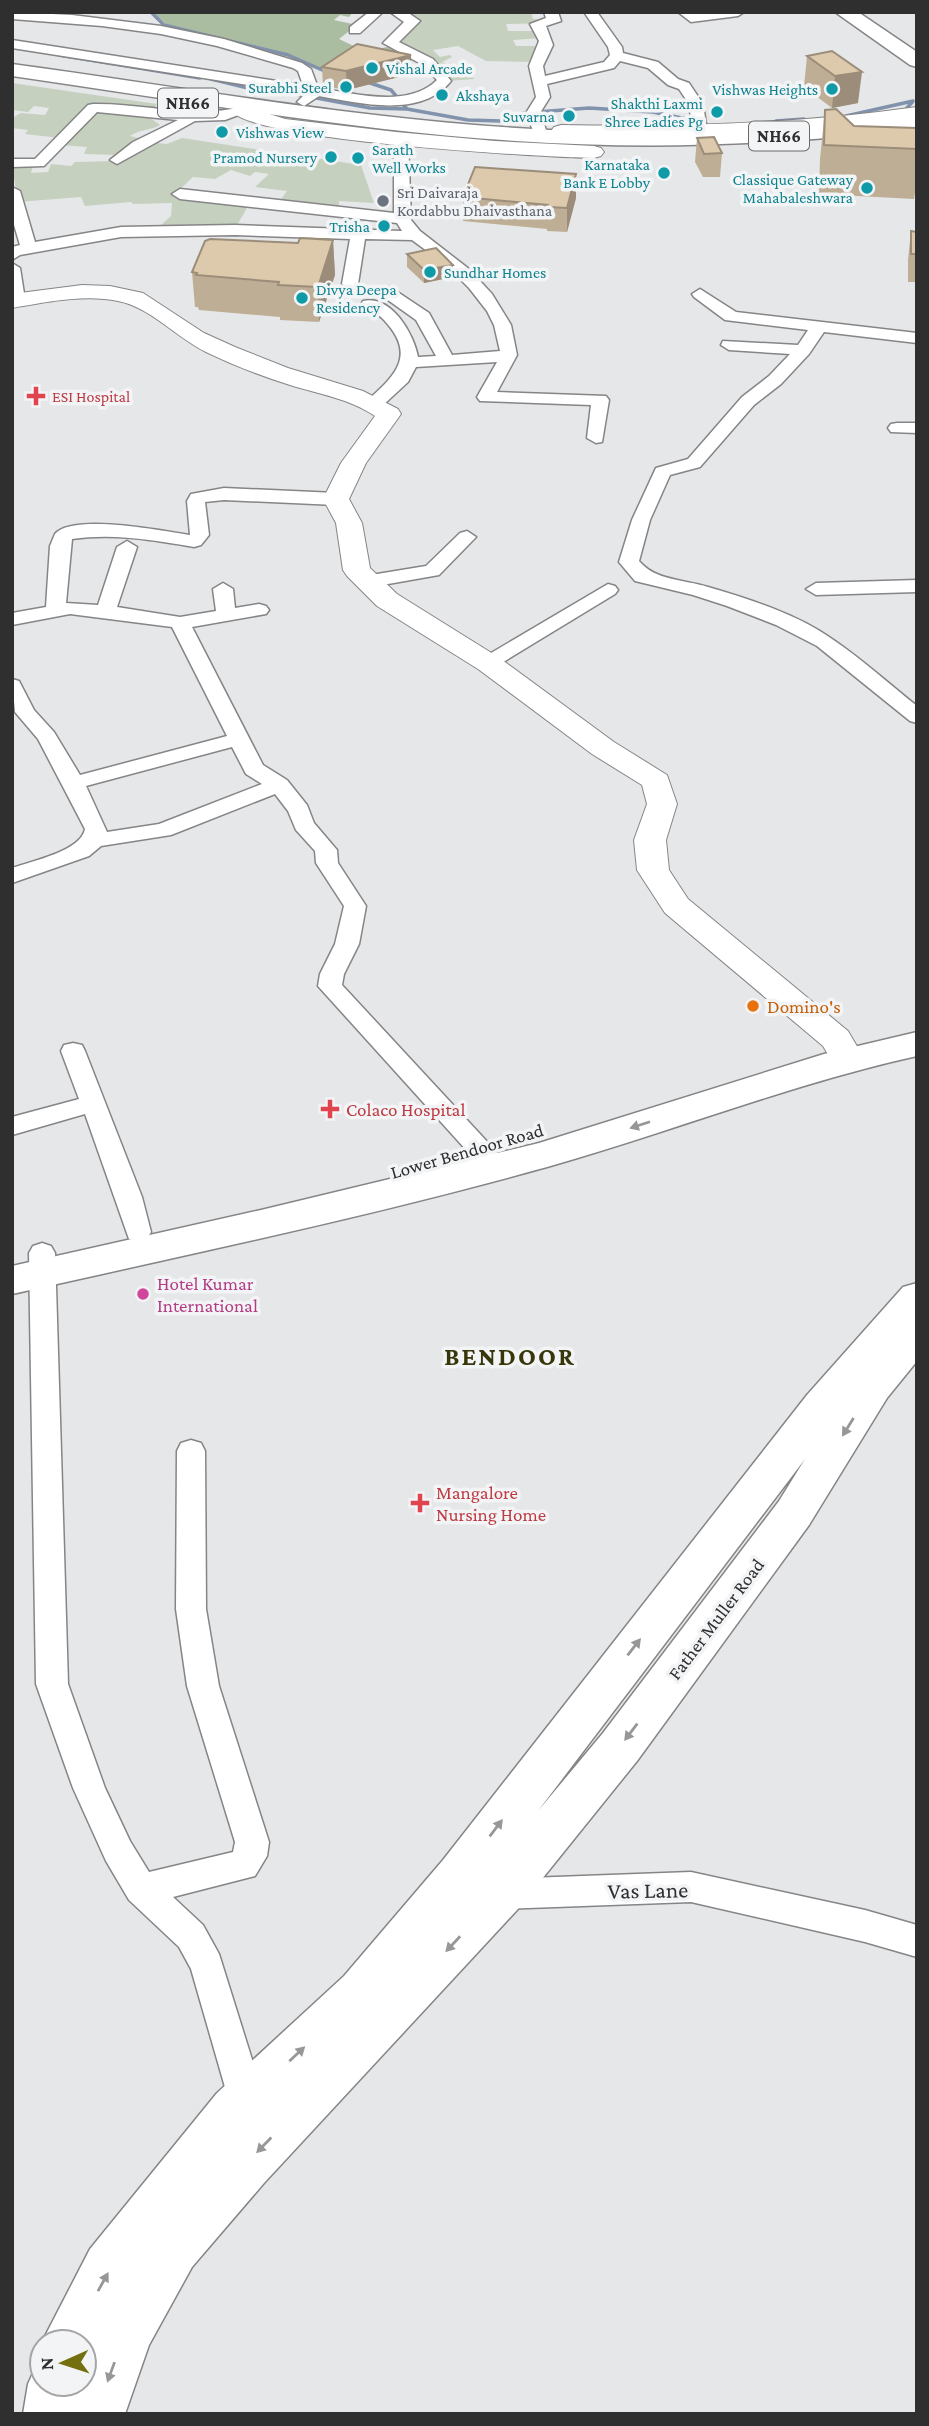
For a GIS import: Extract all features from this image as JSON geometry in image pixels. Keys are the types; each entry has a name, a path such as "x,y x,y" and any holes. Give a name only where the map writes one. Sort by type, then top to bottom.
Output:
{"main road":[{"path":"845,12 917,61"},
{"path":"857,12 917,53"},
{"name":"NH66","path":"12,69 411,126 642,143"},
{"name":"NH66","path":"12,79 471,139 742,145 913,127"},
{"path":"27,1266 487,1157 544,1155 917,1022"},
{"path":"842,1050 917,1044"},
{"name":"Lower Bendoor Road","path":"27,1266 138,1232 380,1176 487,1157"},
{"path":"96,2414 126,2331 173,2248 480,1885 822,1406 917,1297"},
{"name":"Father Muller Road","path":"480,1885 620,1747 794,1513 872,1387 917,1332"},
{"path":"78,2328 110,2269 247,2101 480,1885"}],"street":[{"path":"355,30 377,12"},
{"path":"12,44 373,101 425,95 438,89 444,81 439,71 425,60 390,43 413,21 396,12"},
{"path":"684,12 691,18 738,12"},
{"path":"12,15 54,15 121,23 236,47 294,63 304,69 313,94 304,102 293,106"},
{"path":"536,117 542,97 536,66 546,52 544,33 537,24 593,16 615,47 617,56"},
{"path":"540,81 609,65 617,56"},
{"path":"617,56 653,65 673,82 684,86 696,104 699,131"},
{"path":"184,93 224,95 420,121 536,117 699,131 882,119 913,127"},
{"path":"12,163 40,163 93,108 191,117 228,117 242,111 267,120 401,139 497,148 663,153 779,149 913,127"},
{"path":"117,160 145,141 158,138 184,124 191,117"},
{"path":"401,139 403,219 415,234 469,279 496,311 509,339 509,355 486,397 600,400 596,438"},
{"path":"12,191 29,248"},
{"path":"180,194 403,219"},
{"path":"12,255 14,251 121,232 235,230 359,235 415,234"},
{"path":"351,284 359,235"},
{"path":"12,268 15,301 80,293 105,292 128,296 200,341 233,356 288,377 375,403 389,414 354,463 336,499"},
{"path":"384,290 422,317 447,361"},
{"path":"700,294 731,316 917,338"},
{"path":"369,304 389,315 407,342 410,362 402,378 375,403"},
{"path":"819,327 803,350 775,380 748,401 694,463 662,472 641,520 629,562 642,577 699,590 734,602 783,621 824,642 917,717"},
{"path":"729,345 803,350"},
{"path":"410,362 509,355"},
{"path":"897,428 917,428"},
{"path":"56,608 60,546 64,534 101,528 194,541 200,535 198,498 224,494 336,499"},
{"path":"336,499 349,523 357,570 371,581 387,600 488,663 603,748 656,781 662,804 650,840 653,870 676,906 842,1050"},
{"path":"371,581 432,570 467,537"},
{"path":"106,612 127,547"},
{"path":"816,589 917,586"},
{"path":"223,589 226,615"},
{"path":"488,663 608,590"},
{"path":"12,619 56,608 162,618 180,623 259,610"},
{"path":"180,623 254,769 279,785 299,810 304,825 326,850 327,863 355,906 347,944 331,974 330,986 487,1157"},
{"path":"12,685 25,712 47,736 74,783 96,830 94,840"},
{"path":"74,783 240,739"},
{"path":"12,876 81,851 94,840 163,830 279,785"},
{"path":"73,1051 129,1198 138,1232"},
{"path":"12,1126 93,1103"},
{"path":"27,1266 52,1684 103,1823 141,1889 191,1936 207,1965 247,2101"},
{"path":"141,1889 243,1865 250,1856 252,1842 203,1686 191,1609 191,1451"},
{"name":"Vas Lane","path":"480,1885 691,1887 865,1926 917,1941"}],"green space":[{"path":"153,12 353,12 349,17 340,15 334,20 357,25 339,39 364,51 388,47 398,49 397,54 332,73 290,55 166,24"},
{"path":"401,12 531,12 533,19 549,19 549,23 506,24 508,31 539,31 541,38 513,40 516,46 544,46 535,62 486,61 458,46 433,50 440,57 450,55 452,57 442,62 475,79 447,81 432,62 395,43 416,21"},
{"path":"12,83 157,104 151,111 86,106 60,138 25,134 28,130 12,128 12,118 21,113 45,115 49,108 34,106 28,112 12,110"},
{"path":"91,110 149,117 160,125 130,136 146,140 120,155 84,154 87,147 60,145"},
{"path":"182,138 361,165 374,203 339,201 339,210 279,202 287,191 255,187 269,174 255,172 250,176 231,170 215,179 193,177 178,191 250,203 237,225 161,225 171,216 172,203 131,202 85,206 81,197 18,202 12,165 33,166 31,173 48,172 51,164 71,166 75,162 119,161 148,142 167,144"}],"building":[{"path":"357,44 411,55 346,71 322,67"},
{"path":"832,51 862,72 835,76 807,56"},
{"path":"836,109 854,126 917,128 917,149 824,145 825,110"},
{"path":"714,137 722,153 704,154 697,138"},
{"path":"475,167 576,174 567,208 548,207 463,197"},
{"path":"911,231 917,232 917,254 911,254"},
{"path":"300,238 333,240 318,287 278,285 279,282 196,275 197,273 192,272 205,241 210,239 298,243"},
{"path":"436,248 453,265 424,270 407,254"}],"waterway":[{"path":"151,12 164,25 288,55 329,73"},
{"path":"59,55 200,78"},
{"path":"211,79 252,89 263,88 370,108 407,109"},
{"path":"367,82 391,90 407,109"},
{"path":"846,116 913,101 901,115"},
{"path":"407,109 468,120 501,121 524,113 589,108 653,112 696,121"},
{"path":"776,121 804,119"}],"place":[{"name":"Vishal Arcade","path":"372,68"},
{"name":"Surabhi Steel","path":"346,87"},
{"name":"Vishwas Heights","path":"832,89"},
{"name":"Akshaya","path":"442,95"},
{"name":"Shakthi Laxmi Shree Ladies Pg","path":"717,112"},
{"name":"Suvarna","path":"569,116"},
{"name":"Vishwas View","path":"222,132"},
{"name":"Pramod Nursery","path":"331,157"},
{"name":"Sarath Well Works","path":"358,158"},
{"name":"Karnataka Bank E Lobby","path":"664,173"},
{"name":"Classique Gateway Mahabaleshwara","path":"867,188"},
{"name":"Sri Daivaraja Kordabbu Dhaivasthana","path":"383,201"},
{"name":"Trisha","path":"384,226"},
{"name":"Sundhar Homes","path":"430,272"},
{"name":"Divya Deepa Residency","path":"302,298"},
{"name":"ESI Hospital","path":"36,396"},
{"name":"Domino's","path":"753,1006"},
{"name":"Colaco Hospital","path":"330,1109"},
{"name":"Hotel Kumar International","path":"143,1294"},
{"name":"Mangalore Nursing Home","path":"420,1503"}],"district":[{"name":"BENDOOR","path":"510,1356"}]}
